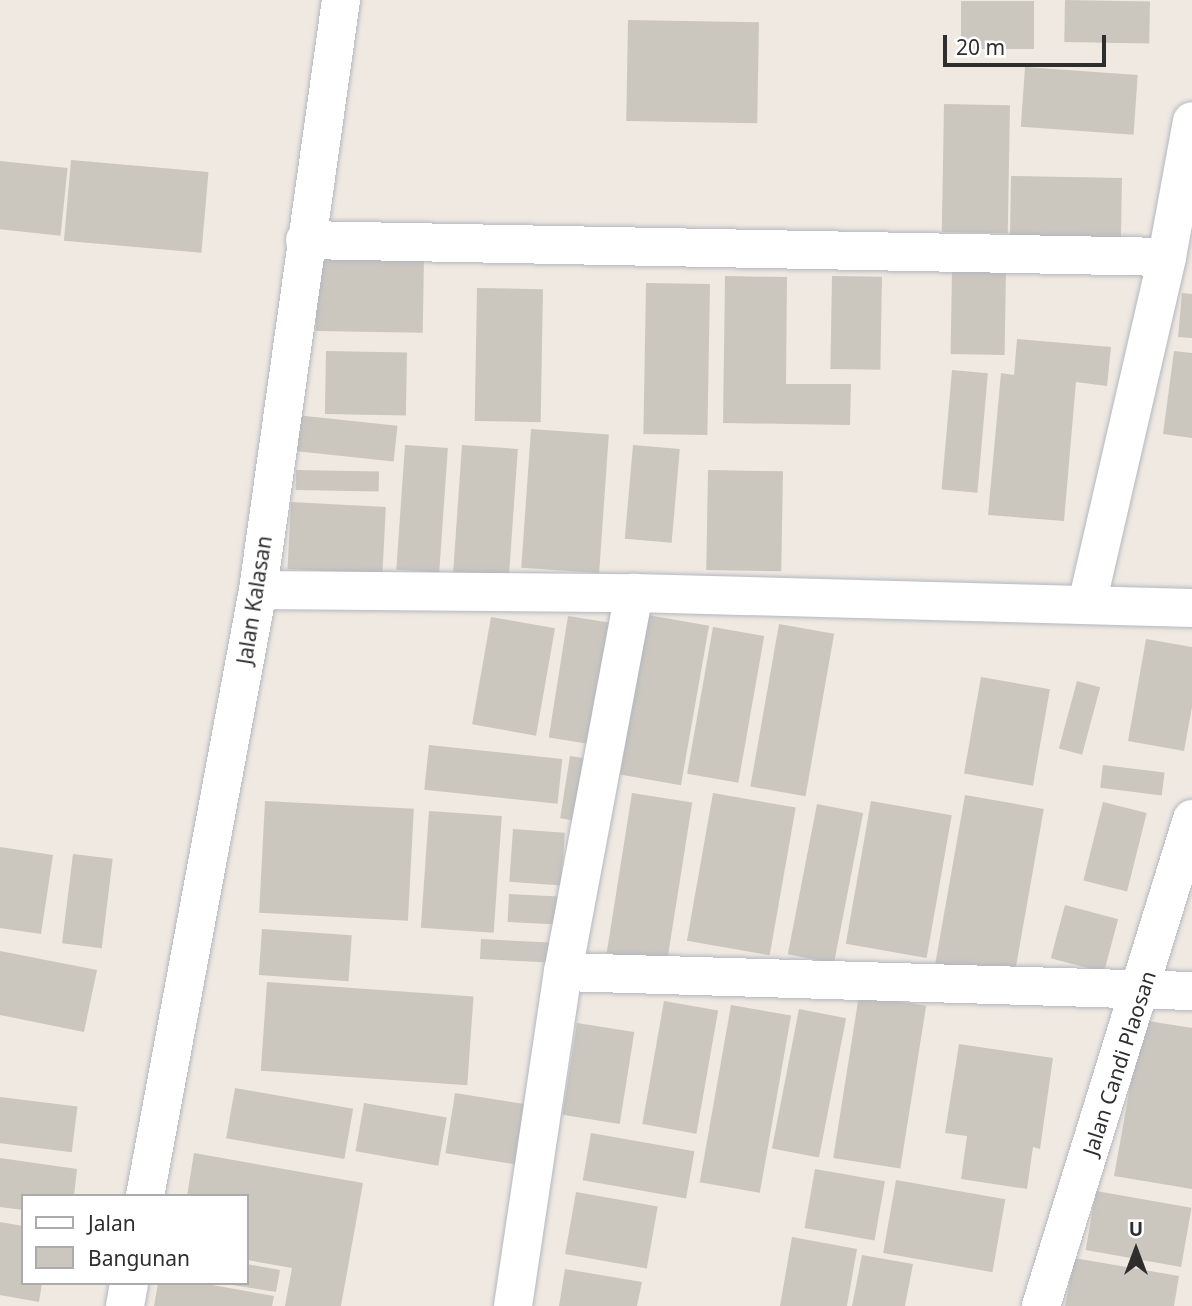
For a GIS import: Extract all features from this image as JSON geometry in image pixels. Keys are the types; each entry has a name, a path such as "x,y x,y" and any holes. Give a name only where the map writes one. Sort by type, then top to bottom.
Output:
{"street":[{"name":"Jalan Kalasan","path":"145,1194 258,590 304,240 341,0"},
{"path":"1087,604 1167,257 1192,121"},
{"path":"304,240 1167,257"},
{"path":"258,590 634,593 1192,608"},
{"path":"513,1306 563,972 634,593"},
{"name":"Jalan Candi Plaosan","path":"1041,1306 1143,988 1192,819"},
{"path":"563,972 1192,991"},
{"path":"125,1306 129,1285"}],"building":[{"path":"1065,0 1150,1 1149,43 1064,42"},
{"path":"961,1 1034,1 1034,49 961,49"},
{"path":"628,20 759,22 757,123 626,121"},
{"path":"1025,67 1138,75 1134,135 1021,127"},
{"path":"944,104 1010,105 1008,233 942,232"},
{"path":"71,160 208,172 201,253 64,241"},
{"path":"0,161 68,168 61,236 0,229"},
{"path":"1011,176 1122,178 1121,240 1010,238"},
{"path":"317,258 424,260 423,333 316,331"},
{"path":"952,271 1006,272 1005,355 951,354"},
{"path":"725,276 787,277 786,384 851,384 850,425 723,423"},
{"path":"832,276 882,277 880,370 830,369"},
{"path":"646,283 710,284 707,435 643,434"},
{"path":"477,288 543,289 541,422 475,421"},
{"path":"1182,293 1192,294 1192,338 1178,337"},
{"path":"1017,339 1111,347 1107,386 1076,382 1064,521 988,515 1001,373 1014,375"},
{"path":"326,351 407,352 406,415 325,414"},
{"path":"1174,351 1192,353 1192,438 1163,434"},
{"path":"952,370 988,373 977,493 942,490"},
{"path":"296,415 397,426 394,461 292,451"},
{"path":"531,429 609,434 599,573 521,568"},
{"path":"405,445 448,448 439,573 396,570"},
{"path":"462,445 518,449 509,581 453,577"},
{"path":"633,445 680,449 672,543 625,539"},
{"path":"296,470 379,471 379,491 296,490"},
{"path":"708,470 783,471 781,571 706,570"},
{"path":"291,502 386,507 382,574 287,569"},
{"path":"648,615 709,626 681,785 620,775"},
{"path":"568,616 610,623 591,744 549,737"},
{"path":"491,617 555,628 536,736 472,724"},
{"path":"779,624 834,634 805,796 750,786"},
{"path":"713,627 764,636 738,783 687,774"},
{"path":"1146,639 1192,647 1192,707 1184,751 1128,741"},
{"path":"981,677 1050,689 1033,786 964,774"},
{"path":"1077,681 1100,687 1082,755 1059,749"},
{"path":"429,745 562,759 558,804 424,790"},
{"path":"570,756 600,761 590,823 560,818"},
{"path":"1103,765 1165,773 1162,795 1100,788"},
{"path":"632,793 692,803 667,963 607,953"},
{"path":"713,793 796,808 770,955 687,941"},
{"path":"965,795 1044,809 1014,979 935,965"},
{"path":"265,801 414,809 408,921 259,913"},
{"path":"871,801 952,815 927,958 846,944"},
{"path":"1103,802 1147,813 1127,891 1083,881"},
{"path":"817,804 863,813 834,963 788,954"},
{"path":"429,811 502,816 494,933 421,928"},
{"path":"513,829 565,833 561,885 509,882"},
{"path":"0,847 53,855 41,934 0,928"},
{"path":"73,854 113,859 102,948 62,943"},
{"path":"509,894 559,897 557,925 508,922"},
{"path":"1065,905 1118,919 1104,972 1051,958"},
{"path":"262,929 352,935 349,981 259,975"},
{"path":"481,939 550,943 549,963 480,959"},
{"path":"0,951 97,970 84,1032 0,1015"},
{"path":"267,982 473,996 467,1085 261,1071"},
{"path":"859,995 926,1006 900,1169 833,1158"},
{"path":"664,1001 718,1011 696,1134 642,1124"},
{"path":"731,1005 791,1016 760,1193 700,1182"},
{"path":"799,1009 846,1018 819,1158 772,1148"},
{"path":"1142,1020 1192,1028 1192,1189 1114,1176"},
{"path":"577,1023 634,1032 620,1124 562,1115"},
{"path":"959,1044 1053,1058 1040,1149 1033,1147 1027,1189 961,1179 967,1136 945,1133"},
{"path":"235,1088 353,1109 344,1159 226,1138"},
{"path":"455,1093 539,1106 529,1167 445,1153"},
{"path":"0,1097 77,1107 72,1152 0,1143"},
{"path":"364,1103 447,1118 438,1166 355,1151"},
{"path":"591,1133 694,1151 686,1199 583,1180"},
{"path":"194,1153 363,1183 341,1306 285,1306 292,1268 248,1260 248,1194 187,1194"},
{"path":"0,1158 77,1169 74,1194 21,1194 21,1210 0,1207"},
{"path":"815,1169 885,1181 875,1240 805,1228"},
{"path":"896,1180 1005,1199 992,1272 883,1253"},
{"path":"1096,1191 1192,1208 1181,1267 1086,1250"},
{"path":"576,1192 658,1206 647,1268 565,1254"},
{"path":"0,1222 21,1226 21,1285 42,1285 39,1302 0,1295"},
{"path":"792,1237 857,1249 847,1306 780,1306"},
{"path":"862,1255 913,1264 905,1306 852,1306"},
{"path":"1074,1258 1179,1276 1174,1306 1065,1306"},
{"path":"248,1264 280,1270 276,1292 232,1285 248,1285"},
{"path":"565,1269 642,1282 637,1306 559,1306"},
{"path":"158,1285 212,1285 274,1296 272,1306 154,1306"}]}
